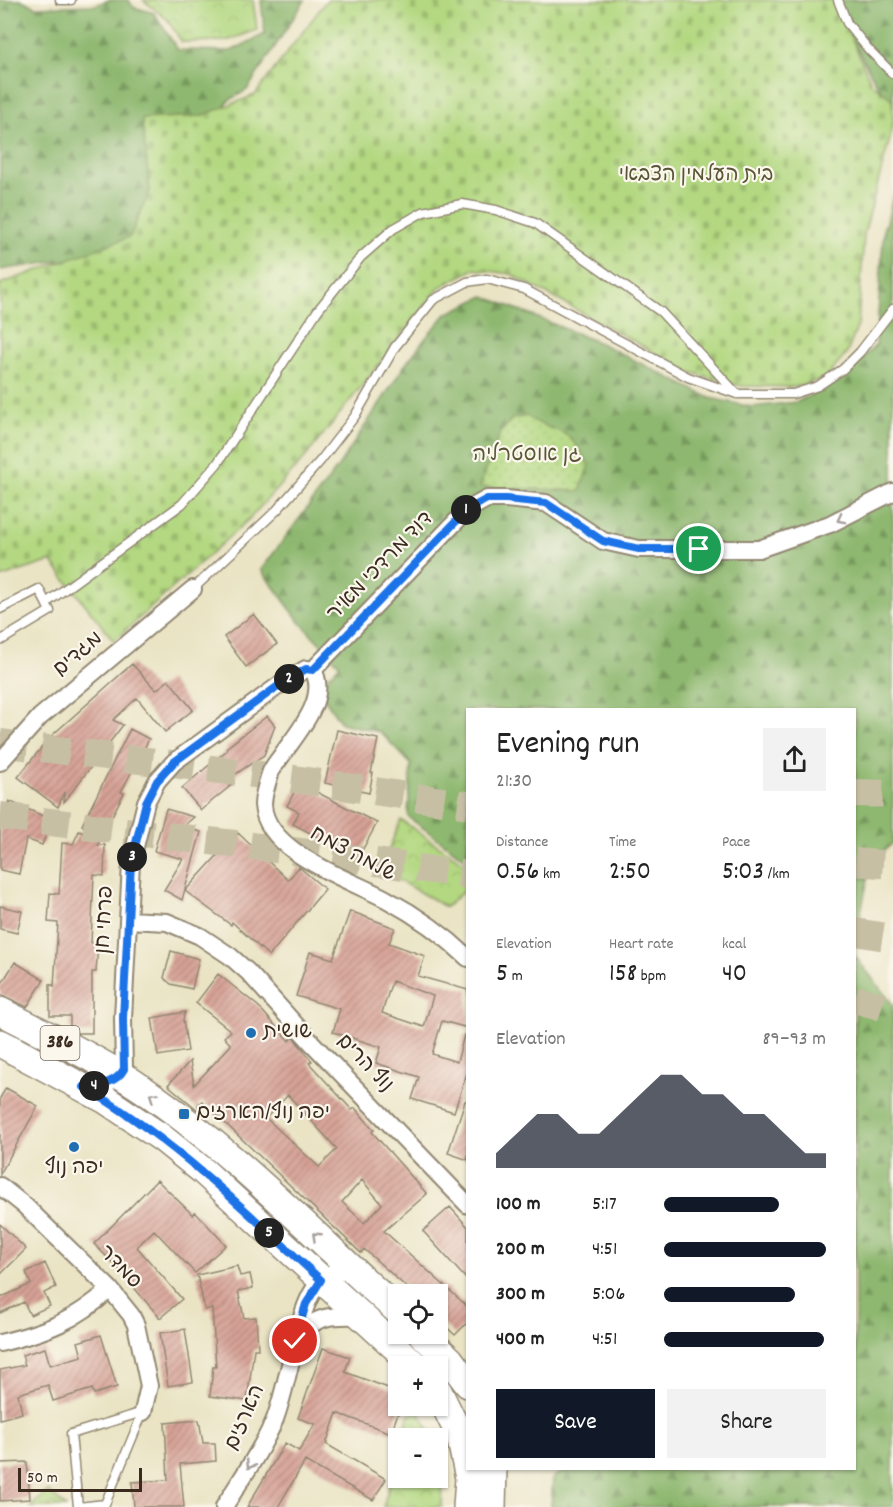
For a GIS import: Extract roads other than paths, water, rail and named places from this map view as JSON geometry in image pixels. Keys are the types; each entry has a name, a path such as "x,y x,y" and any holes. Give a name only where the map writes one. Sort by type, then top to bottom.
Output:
{"main road":[{"name":"386","path":"0,1011 121,1075 173,1110 227,1153 388,1302"},
{"name":"386","path":"0,1043 84,1087 125,1112 186,1157 405,1356"},
{"path":"433,1344 450,1360 466,1381"},
{"path":"448,1411 460,1436 466,1461"},
{"path":"467,1507 470,1478 468,1470"},
{"path":"492,1507 493,1470"}],"street":[{"name":"דוד מרדכי מאיר","path":"313,670 467,510 487,499 546,503 603,541 639,549 759,549 830,524 893,492"},
{"name":"מגדים","path":"0,762 40,717 194,589"},
{"name":"פרחי חן","path":"121,1075 125,1061 123,1018 131,863 144,811 157,781 174,762 285,681 306,669 313,670"},
{"name":"שלמה צמח","path":"313,670 318,683 316,700 293,739 270,771 263,806 268,823 277,835 308,859 328,872 385,898 417,916 466,956"},
{"name":"נוף הרים","path":"129,920 167,922 200,936 230,956 248,972 311,1042 466,1203"},
{"path":"84,1087 99,1085 121,1075"},
{"name":"סמדר","path":"0,1186 25,1206 124,1303 136,1325 149,1386 143,1412"},
{"path":"321,1280 332,1272 341,1270 359,1276"},
{"name":"הארזים","path":"224,1507 274,1421 306,1304 321,1280"},
{"path":"0,1343 69,1321 110,1289"},
{"path":"295,1341 308,1326 318,1319 343,1315 359,1316"}],"lane":[{"path":"60,0 71,0"},
{"path":"838,0 847,23 893,74"},
{"path":"46,603 182,504 217,464 318,310 354,266 393,229 423,212 462,204 496,210 535,224 661,312 737,394"},
{"path":"194,589 277,510 321,460 355,416 394,347 433,300 467,282 487,279 524,289 688,377 737,394 793,394 818,386 843,369 860,352 893,309"},
{"path":"0,609 39,590 50,611 0,641"},
{"name":"סמדר","path":"143,1412 105,1503 78,1507 71,1434 143,1412"}],"tunnel":[{"path":"0,743 294,779 466,805"},
{"path":"856,793 893,794"},
{"path":"0,816 326,855 466,875"},
{"path":"856,862 893,865"},
{"path":"856,932 893,938"},
{"path":"856,999 893,1010"}],"place":[{"name":"שושית","path":"251,1033"},
{"name":"יפה נוף/הארזים","path":"184,1114"},
{"name":"יפה נוף","path":"74,1147"}],"park label":[{"name":"בית העלמין הצבאי","path":"696,176"},
{"name":"גן אוסטרליה","path":"527,456"}]}
